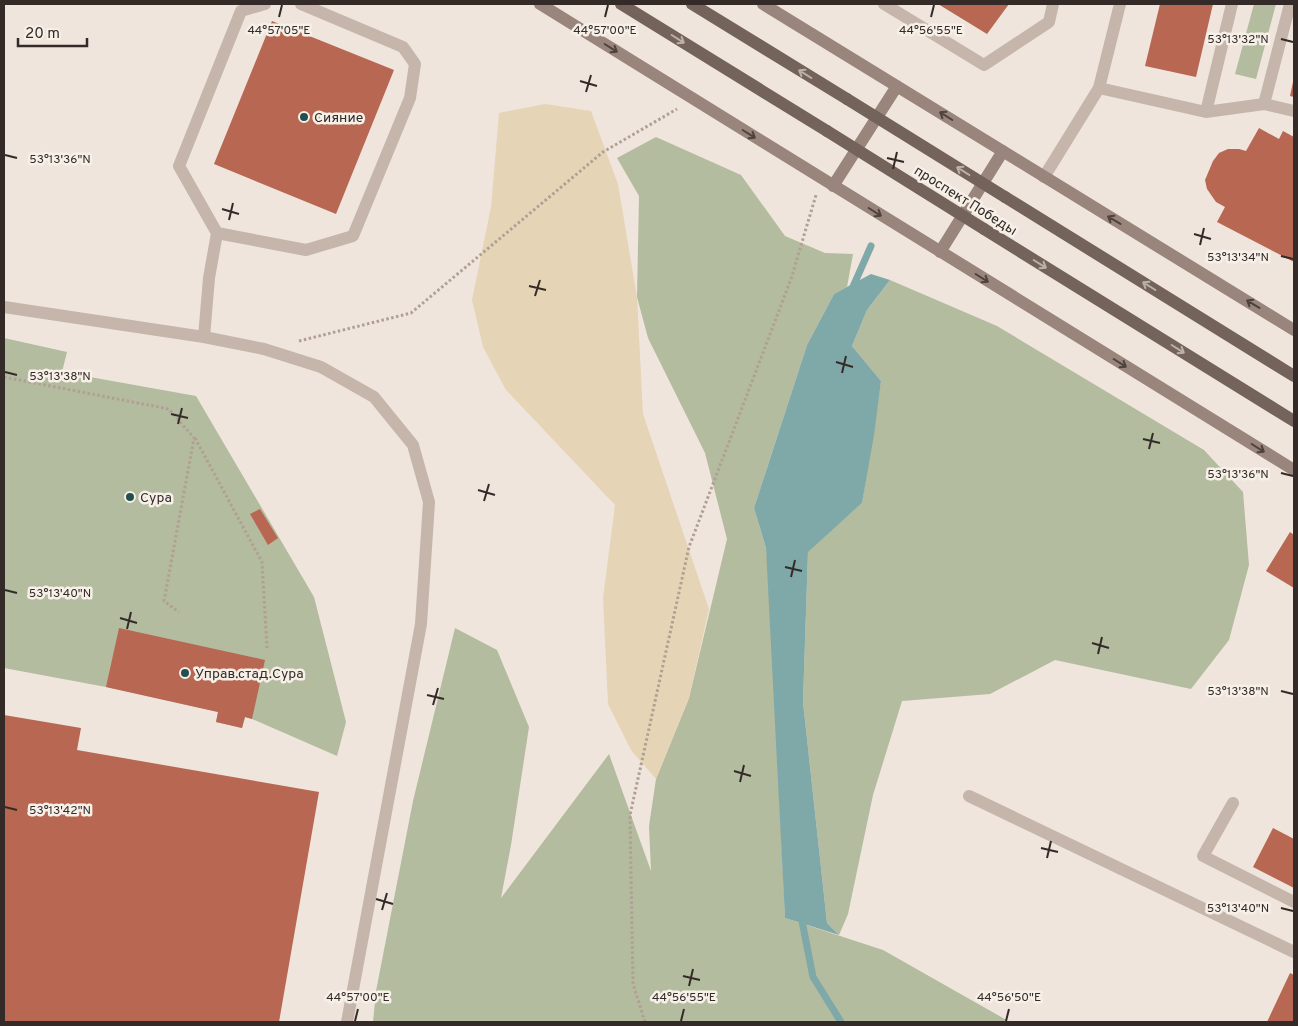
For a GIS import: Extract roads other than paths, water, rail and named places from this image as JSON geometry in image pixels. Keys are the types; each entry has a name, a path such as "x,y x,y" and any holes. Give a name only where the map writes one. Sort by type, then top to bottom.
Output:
{"main road":[{"name":"проспект Победы","path":"621,4 1294,421"},
{"name":"проспект Победы","path":"692,4 1294,376"}],"street":[{"path":"204,337 209,278 217,233 179,166 242,11 265,4"},
{"path":"217,233 306,250 353,236 410,98 415,64 403,47 301,4"},
{"path":"540,4 1294,470"},
{"path":"763,4 1294,330"},
{"path":"884,4 984,65 1049,22 1053,4"},
{"path":"1044,177 1099,88 1120,4"},
{"path":"1206,112 1232,4"},
{"path":"1264,104 1290,4"},
{"path":"833,186 896,86"},
{"path":"1099,88 1206,112 1264,104 1294,111"},
{"path":"940,252 1003,151"},
{"path":"4,307 204,337 264,349 321,368 374,397 413,445 429,502 421,624 346,1022"},
{"path":"969,796 1294,952"},
{"path":"1233,803 1203,856 1294,902"}],"water":[{"path":"871,274 890,280 867,310 852,346 881,381 862,503 808,552 803,702 827,923 839,935 785,918 766,548 754,508 807,345 834,294"}],"waterway":[{"path":"852,289 871,246"},
{"path":"801,916 813,977 841,1022"}],"place":[{"name":"Сияние","path":"304,117"},
{"name":"Сура","path":"130,497"},
{"name":"Управ.стад.Сура","path":"185,673"}]}
